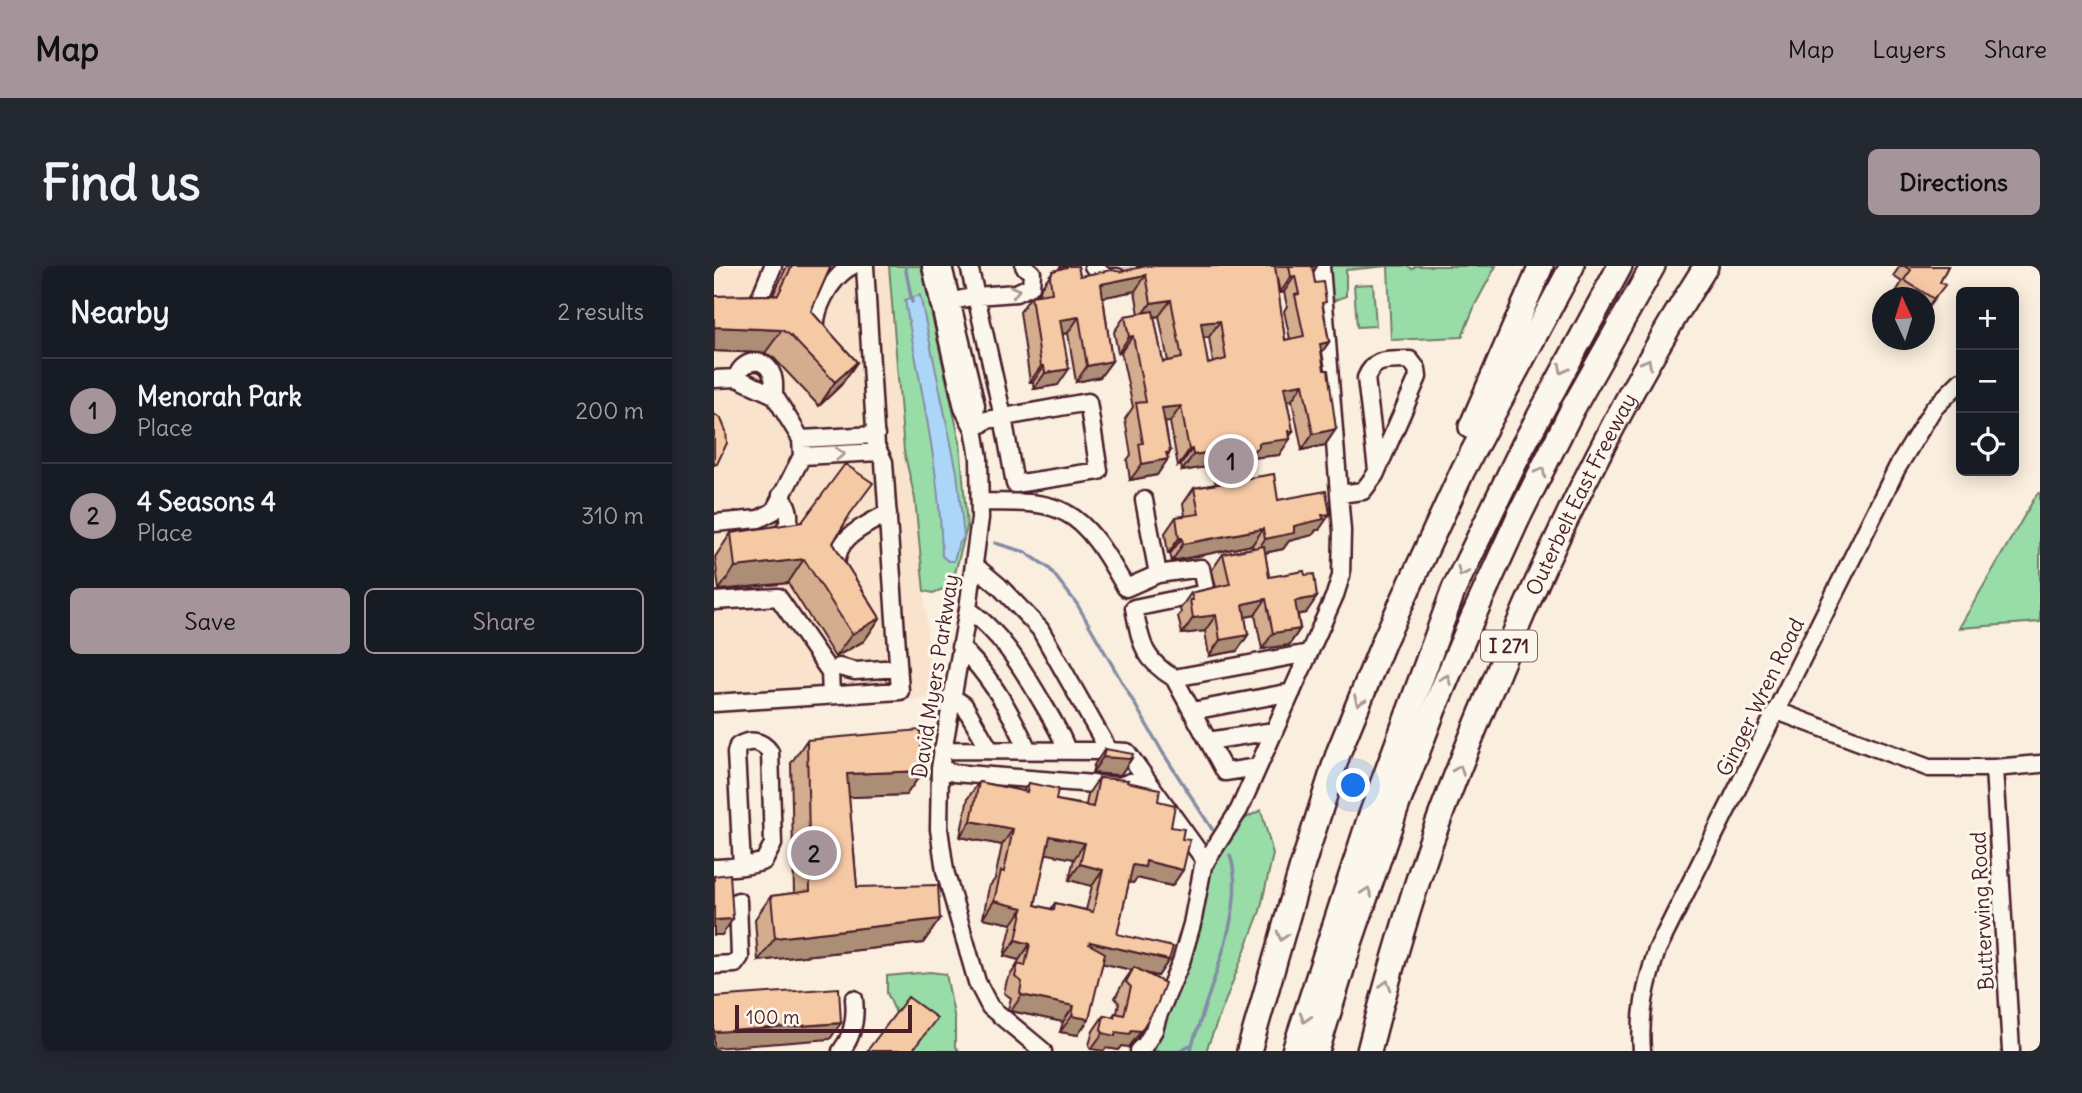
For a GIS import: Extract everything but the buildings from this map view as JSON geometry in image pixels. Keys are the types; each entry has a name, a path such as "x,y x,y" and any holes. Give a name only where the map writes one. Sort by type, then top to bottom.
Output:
{"highway":[{"path":"1249,1051 1301,870 1339,751 1476,413 1541,266"},
{"path":"1384,641 1463,470 1572,266"},
{"path":"1294,1051 1368,823 1454,589 1522,446 1620,266"},
{"path":"1317,1051 1346,953 1392,819 1473,617 1573,408 1653,266"},
{"name":"Outerbelt East Freeway","path":"1369,1051 1386,985 1428,852 1484,705 1530,597 1598,452 1666,328 1706,266"}],"street":[{"path":"714,307 757,305 773,266"},
{"path":"829,350 816,334 815,321 832,285 844,270 852,266"},
{"path":"714,703 900,691 884,462 876,435 865,266"},
{"name":"David Myers Parkway","path":"931,266 976,405 974,429 979,458 980,502 968,609 940,768 939,830 945,872 977,982 990,1007 1043,1051"},
{"name":"David Myers Parkway","path":"943,266 945,303"},
{"path":"969,266 1003,417 1015,484 1099,471 1088,402 1003,417 987,420 974,429"},
{"path":"945,303 976,296 1016,293 1031,286 1032,273 1024,266"},
{"path":"1093,266 1108,278 1131,273"},
{"path":"1139,1051 1154,1030 1157,1016 1181,962 1192,925 1203,866 1239,810 1341,576 1343,553 1321,266"},
{"path":"1339,494 1363,491 1377,470 1418,377 1417,369 1410,360 1378,361 1370,368 1366,378 1377,470"},
{"path":"737,378 737,373 745,365 754,361 765,364 775,382 774,395"},
{"path":"853,366 872,368"},
{"path":"714,379 737,378 774,395 801,439 802,456 774,510 759,519 714,523"},
{"name":"Ginger Wren Road","path":"1642,1051 1642,1004 1657,950 1897,468 1933,409 1956,386"},
{"path":"801,439 876,435"},
{"path":"802,456 879,452"},
{"path":"741,521 753,533 763,537 775,537 785,530 789,520 789,508 781,495"},
{"path":"1144,500 1158,574"},
{"path":"980,502 1042,505 1066,513 1096,540 1126,589 1139,640 1157,668 1174,678 1225,772 1258,767"},
{"path":"843,581 836,570 835,559 842,546 852,532 888,513"},
{"path":"974,565 999,586 1040,629 1108,751"},
{"path":"1126,589 1158,574 1201,568 1206,593 1133,608"},
{"path":"714,601 778,597 830,673 831,695"},
{"path":"968,609 985,621 1013,654 1067,750"},
{"path":"879,620 895,624"},
{"path":"960,647 974,660 988,680 1017,726 1028,750"},
{"path":"1174,678 1309,653"},
{"path":"839,667 855,671 898,668"},
{"path":"1192,711 1292,692"},
{"path":"951,696 964,705 990,750"},
{"path":"1777,711 1883,753 1930,768 1994,768 2040,764"},
{"path":"1208,741 1275,731"},
{"path":"714,868 742,866 764,861 773,844 770,752 765,745 758,742 738,746 736,753 742,866"},
{"path":"943,750 1127,752 1206,862"},
{"path":"1008,777 1009,750"},
{"path":"940,768 954,773 1119,786 1145,778"},
{"name":"Butterwing Road","path":"1994,768 2011,1051"},
{"path":"714,965 735,964 740,957 738,901"},
{"path":"841,1051 846,1045 856,1016 854,999"}],"shaded area":[{"path":"714,266 900,266 932,698 714,715"}],"green space":[{"path":"889,266 921,266 960,442 967,527 954,577 948,587 933,593 924,591 915,499 904,451"},
{"path":"1328,266 1388,266 1346,270 1346,296 1330,302"},
{"path":"1388,266 1408,266 1412,269 1416,266 1496,266 1462,337 1391,340"},
{"path":"1373,284 1376,326 1357,327 1354,285"},
{"path":"2040,493 2040,622 1959,628 2037,494"},
{"path":"1261,810 1273,854 1260,911 1206,1051 1153,1051 1195,948 1209,858 1242,820"},
{"path":"930,972 946,974 955,1020 955,1047 959,1051 913,1051 887,993 887,976"}],"water":[{"path":"920,295 957,472 964,537 954,561 948,561 942,556 934,461 905,300"}],"waterway":[{"path":"905,266 912,302"},
{"path":"995,543 1025,552 1049,568 1077,604 1163,753 1212,829"},
{"path":"1191,1051 1231,918 1234,874 1230,855"},
{"path":"1179,1051 1192,1044"}],"tunnel":[{"path":"1130,266 1131,273"}],"place":[{"name":"Menorah Park","path":"1231,461"},
{"name":"4 Seasons 4","path":"814,853"}]}
